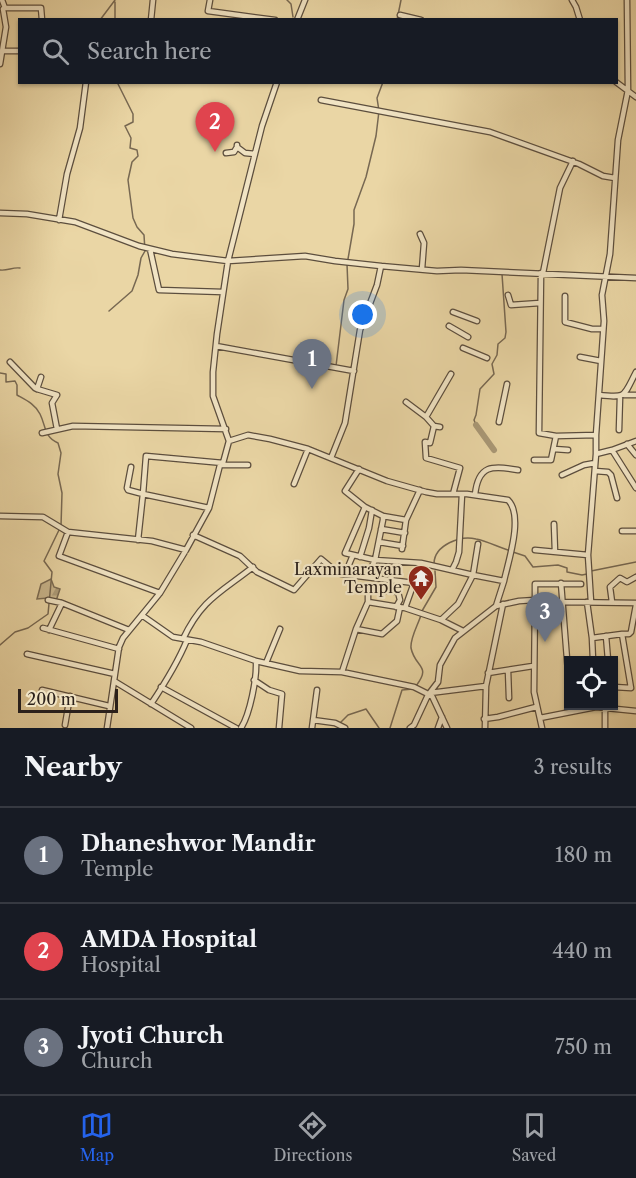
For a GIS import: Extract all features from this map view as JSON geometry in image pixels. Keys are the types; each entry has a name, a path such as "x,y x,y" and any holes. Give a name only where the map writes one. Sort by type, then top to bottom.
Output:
{"street":[{"path":"0,64 6,27 2,0"},
{"path":"151,18 153,0"},
{"path":"210,0 208,11 260,18"},
{"path":"298,18 305,0"},
{"path":"573,0 579,18"},
{"path":"593,656 588,555 604,316 602,298 610,254 618,140 628,90 627,1 636,2"},
{"path":"5,8 41,8 42,18"},
{"path":"400,15 413,18"},
{"path":"2,51 18,51"},
{"path":"618,83 636,97"},
{"path":"59,220 67,174 80,128 86,84"},
{"path":"107,728 119,649 123,638 160,593 209,508 229,441 213,396 223,292 228,261 255,154 276,84"},
{"path":"321,100 490,132 573,161 603,176 615,178"},
{"path":"226,153 234,152 237,146 245,153 255,154"},
{"path":"573,161 560,188 542,273 539,433 556,436 597,435"},
{"path":"0,213 27,214 75,222 150,249 228,261 305,255 335,261 422,269 636,278"},
{"path":"420,234 424,243 422,269"},
{"path":"150,249 159,291 223,292"},
{"path":"331,458 345,423 360,330 377,285 381,266"},
{"path":"508,295 511,304 540,303"},
{"path":"565,296 565,322 592,329 603,329"},
{"path":"453,312 477,321"},
{"path":"449,326 468,337"},
{"path":"216,346 354,371"},
{"path":"463,348 487,358"},
{"path":"580,357 601,361"},
{"path":"10,362 37,389 57,394 52,403 57,429"},
{"path":"619,430 622,396 636,372"},
{"path":"426,417 451,374"},
{"path":"37,389 41,377"},
{"path":"499,422 507,384"},
{"path":"599,396 636,395"},
{"path":"406,402 437,427 430,443 425,442 426,458 460,468 453,494"},
{"path":"42,433 73,426 226,429"},
{"path":"229,441 248,435 308,449 387,481 420,490 437,494 475,495 508,500 512,504 514,515 511,551 496,606"},
{"path":"534,460 550,460 556,436"},
{"path":"596,454 636,441"},
{"path":"627,444 636,455"},
{"path":"294,484 308,449"},
{"path":"554,449 568,450"},
{"path":"612,450 636,488"},
{"path":"138,540 147,455 248,465"},
{"path":"562,475 584,465 595,463"},
{"path":"475,495 476,481 488,468 495,466 518,470"},
{"path":"131,467 128,490 209,508"},
{"path":"359,469 345,491 365,507 383,516 406,520"},
{"path":"595,471 608,472 611,475 617,498"},
{"path":"379,542 403,547 406,520 420,490"},
{"path":"452,570 459,552 462,494"},
{"path":"365,507 345,554 375,560 421,563 504,581"},
{"path":"360,557 372,510"},
{"path":"0,516 43,517 68,532 152,541 186,550"},
{"path":"367,577 375,560 383,516"},
{"path":"554,524 555,552"},
{"path":"381,530 405,533"},
{"path":"622,531 636,531"},
{"path":"68,532 59,556 160,593"},
{"path":"193,536 240,556 270,580 294,590 321,559 333,569 345,574 414,583"},
{"path":"441,620 458,604 473,574 478,544"},
{"path":"535,550 588,555"},
{"path":"345,574 353,555"},
{"path":"390,580 396,562"},
{"path":"400,607 414,583 421,563"},
{"path":"151,704 176,666 185,639 203,605 253,567"},
{"path":"612,602 610,587 614,582 620,578 627,582 636,577"},
{"path":"542,728 534,692 535,584 581,584"},
{"path":"561,584 567,656"},
{"path":"342,672 356,628 368,602 368,589 399,592 400,607 397,621 382,634 356,628"},
{"path":"48,600 62,603 129,630"},
{"path":"410,728 414,725 429,694 438,682 440,665 455,638 496,606 535,600 636,604 629,634 592,638"},
{"path":"368,602 400,607 441,620 463,631"},
{"path":"50,630 62,603"},
{"path":"485,728 486,686 502,604"},
{"path":"142,616 173,637 201,642 256,661 300,671 342,672 410,686 432,696 447,728"},
{"path":"43,628 119,649"},
{"path":"266,663 280,629"},
{"path":"618,687 631,688 621,634"},
{"path":"606,636 608,656"},
{"path":"27,654 115,677 151,704 190,728"},
{"path":"241,728 248,719 256,661"},
{"path":"488,673 533,666"},
{"path":"508,670 509,698"},
{"path":"254,680 269,690 282,694 279,728"},
{"path":"429,694 486,686"},
{"path":"161,687 236,728"},
{"path":"42,690 110,706"},
{"path":"312,728 317,690"},
{"path":"65,725 70,696"},
{"path":"484,719 536,707"},
{"path":"618,709 636,711"},
{"path":"540,718 581,710"},
{"path":"605,710 605,728"},
{"path":"438,728 442,717"},
{"path":"313,720 335,723 345,728"}],"green space":[{"path":"51,579 54,587 60,589 56,601 48,598 37,599 41,584"}],"waterway":[{"path":"102,18 115,0"},
{"path":"287,0 291,4 293,17"},
{"path":"397,18 401,0"},
{"path":"115,2 115,18"},
{"path":"109,311 132,291 145,251 144,235 133,218 128,180 132,162 138,156 137,150 130,148 131,138 125,126 133,122 133,114 118,84"},
{"path":"348,259 354,210 366,177 376,136 379,111 377,98 382,84"},
{"path":"336,366 344,300 348,289 347,264"},
{"path":"0,270 20,268"},
{"path":"476,425 474,420 480,389 494,374 492,364 497,355 498,344 505,338 502,274"},
{"path":"0,373 6,374 6,382 15,381 17,395 36,408 50,438 58,443 61,453 58,474 62,493 61,526"},
{"path":"476,425 494,450"},
{"path":"0,645 15,632 28,628 48,614 52,572 44,561 59,530"},
{"path":"434,563 439,551 456,540 470,538 508,550"},
{"path":"513,552 525,556 533,567 558,565 567,568 567,572 587,574"},
{"path":"591,571 636,562"},
{"path":"422,611 436,587 435,571"},
{"path":"416,686 423,670 413,655 411,644 421,615"},
{"path":"390,728 402,690 413,689"},
{"path":"340,723 348,715 366,709 379,728"}],"place":[{"name":"AMDA Hospital","path":"215,152"},
{"name":"Dhaneshwor Mandir","path":"312,389"},
{"name":"Laxminarayan Temple","path":"421,601"},
{"name":"Jyoti Church","path":"545,642"}]}
